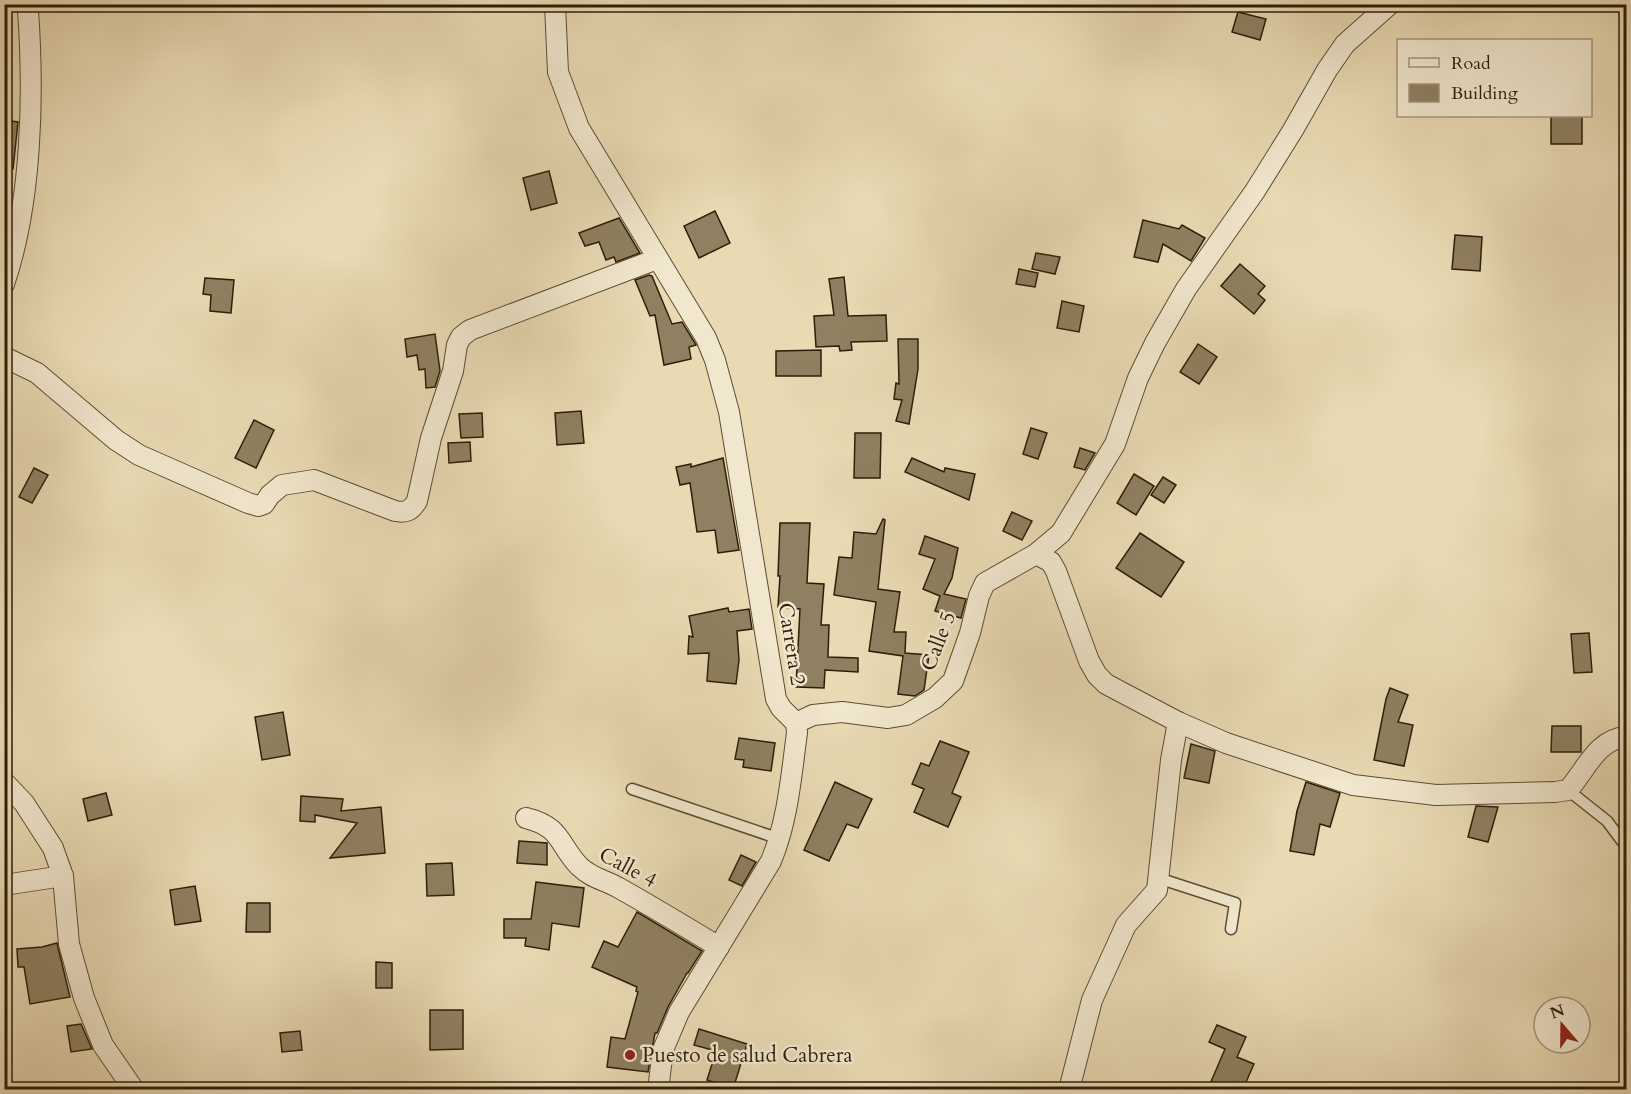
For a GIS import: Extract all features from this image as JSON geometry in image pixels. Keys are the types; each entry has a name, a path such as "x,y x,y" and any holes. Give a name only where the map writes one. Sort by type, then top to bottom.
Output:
{"street":[{"path":"4,284 10,267 22,207 30,136 32,65 26,4"},
{"name":"Carrera 2","path":"555,4 558,72 579,128 706,338 715,360 729,412 776,699 781,708 796,723"},
{"name":"Calle 5","path":"796,723 813,715 842,712 888,718 906,715 935,698 953,681 985,583 1036,554 1061,533 1114,444 1138,378 1186,289 1255,191 1345,44 1389,4"},
{"path":"4,357 37,373 117,440 139,455 248,503 258,506 264,504 270,495 282,485 314,480 395,511 404,512 412,509 417,501 432,438 448,392 457,345 461,337 470,330 657,259"},
{"path":"1036,554 1051,562 1056,571 1089,661 1096,675 1106,684 1178,722 1226,743 1353,785 1436,795 1568,790 1595,753 1614,738 1626,736"},
{"path":"1069,1089 1092,1000 1125,926 1157,890 1171,760 1178,722"},
{"path":"658,1089 663,1050 679,1012 771,861 780,839 797,733 796,723"},
{"path":"4,782 24,803 53,848 63,876 69,944 84,998 103,1045 134,1089"},
{"name":"Calle 4","path":"526,818 540,822 556,833 577,865 591,877 611,883 719,947"},
{"path":"4,885 63,876"}],"lane":[{"path":"632,789 780,839"},
{"path":"1568,790 1607,821 1622,841"},
{"path":"1158,878 1235,903 1231,929"}],"building":[{"path":"1238,12 1266,19 1260,40 1232,32"},
{"path":"1551,117 1582,117 1582,144 1551,144"},
{"path":"4,120 18,122 13,169 4,168"},
{"path":"549,171 557,203 531,210 523,178"},
{"path":"715,211 730,243 699,258 684,226"},
{"path":"619,218 640,253 616,262 614,257 606,260 599,242 585,246 579,233"},
{"path":"1143,220 1179,229 1182,225 1205,238 1191,261 1163,244 1158,262 1134,257"},
{"path":"1455,235 1482,237 1480,271 1452,269"},
{"path":"1036,253 1060,257 1055,274 1032,269"},
{"path":"1240,264 1265,286 1258,294 1265,300 1254,314 1221,286"},
{"path":"1019,269 1038,273 1035,287 1016,284"},
{"path":"652,276 672,324 682,322 696,345 689,347 691,359 664,365 655,315 650,316 635,280"},
{"path":"844,277 848,316 886,315 887,341 851,342 852,350 840,351 839,346 816,347 814,316 834,315 829,279"},
{"path":"205,278 234,280 231,313 210,311 211,295 203,294"},
{"path":"1062,301 1084,306 1079,332 1057,328"},
{"path":"435,334 440,371 435,387 426,388 425,369 419,370 417,355 407,357 405,339"},
{"path":"898,339 918,339 918,369 909,424 896,421 902,400 894,399 896,383 899,384"},
{"path":"1198,344 1217,357 1199,384 1180,372"},
{"path":"821,350 821,376 776,376 776,351"},
{"path":"581,411 584,443 557,445 555,413"},
{"path":"482,413 483,437 461,438 459,414"},
{"path":"254,420 274,430 256,468 235,458"},
{"path":"1031,428 1047,433 1038,459 1023,454"},
{"path":"855,433 881,433 880,478 854,478"},
{"path":"470,442 471,461 449,463 448,443"},
{"path":"1080,448 1095,453 1085,470 1074,467"},
{"path":"723,458 739,550 718,553 715,530 697,532 690,483 680,485 676,467 691,464 691,467"},
{"path":"912,458 944,472 945,468 975,474 969,500 905,472"},
{"path":"34,468 48,475 32,503 19,497"},
{"path":"1134,474 1154,486 1136,515 1117,503"},
{"path":"1163,477 1176,485 1164,503 1151,495"},
{"path":"1012,512 1032,521 1022,540 1003,531"},
{"path":"883,519 885,520 878,589 900,592 894,632 906,632 905,653 929,655 924,690 915,696 898,694 903,656 869,651 876,602 834,595 839,557 852,558 854,532 876,534"},
{"path":"780,523 810,523 807,583 824,584 821,625 829,625 828,657 858,658 858,672 825,670 824,688 796,687 800,609 778,607"},
{"path":"1140,533 1184,562 1161,597 1116,568"},
{"path":"925,536 958,548 952,578 944,594 966,599 961,618 935,611 940,596 923,589 935,559 919,554"},
{"path":"728,608 729,612 749,609 752,629 737,631 739,660 736,684 707,681 709,653 688,654 689,636 693,637 689,616"},
{"path":"1589,633 1592,672 1574,673 1571,634"},
{"path":"1390,688 1408,695 1398,722 1413,725 1404,766 1374,760"},
{"path":"283,712 290,755 262,760 255,717"},
{"path":"1552,726 1581,726 1581,752 1551,752"},
{"path":"739,738 775,743 771,771 743,767 744,760 735,759"},
{"path":"940,741 969,752 952,793 961,797 948,827 914,812 924,789 912,784 921,763 929,766"},
{"path":"1191,744 1215,751 1209,783 1184,778"},
{"path":"835,782 872,799 858,828 847,824 829,861 804,850"},
{"path":"1306,782 1340,793 1330,827 1320,824 1314,855 1290,851 1297,811"},
{"path":"106,793 112,815 88,821 83,799"},
{"path":"301,796 343,799 341,811 381,807 385,853 330,858 357,823 315,815 315,822 300,821"},
{"path":"1476,806 1498,807 1488,842 1468,837"},
{"path":"519,841 547,843 547,865 517,863"},
{"path":"741,855 756,862 742,886 729,880"},
{"path":"452,863 454,895 427,896 426,864"},
{"path":"536,882 584,888 579,927 552,923 549,950 525,946 526,938 504,938 504,919 531,919"},
{"path":"195,886 201,921 175,925 170,890"},
{"path":"247,903 270,903 270,932 246,932"},
{"path":"637,912 702,951 687,973 655,1033 648,1072 607,1067 611,1037 625,1039 638,992 637,987 592,967 604,941 618,947"},
{"path":"57,943 70,997 30,1004 24,967 18,967 17,949"},
{"path":"376,962 392,963 392,988 376,988"},
{"path":"430,1010 463,1010 463,1049 430,1050"},
{"path":"81,1024 92,1049 71,1052 67,1026"},
{"path":"1217,1025 1246,1037 1237,1057 1254,1064 1243,1089 1221,1089 1210,1084 1225,1049 1209,1042"},
{"path":"699,1029 747,1044 733,1089 707,1080 716,1051 694,1045"},
{"path":"300,1031 302,1050 282,1052 280,1033"}],"place":[{"name":"Puesto de salud Cabrera","path":"630,1055"}]}
